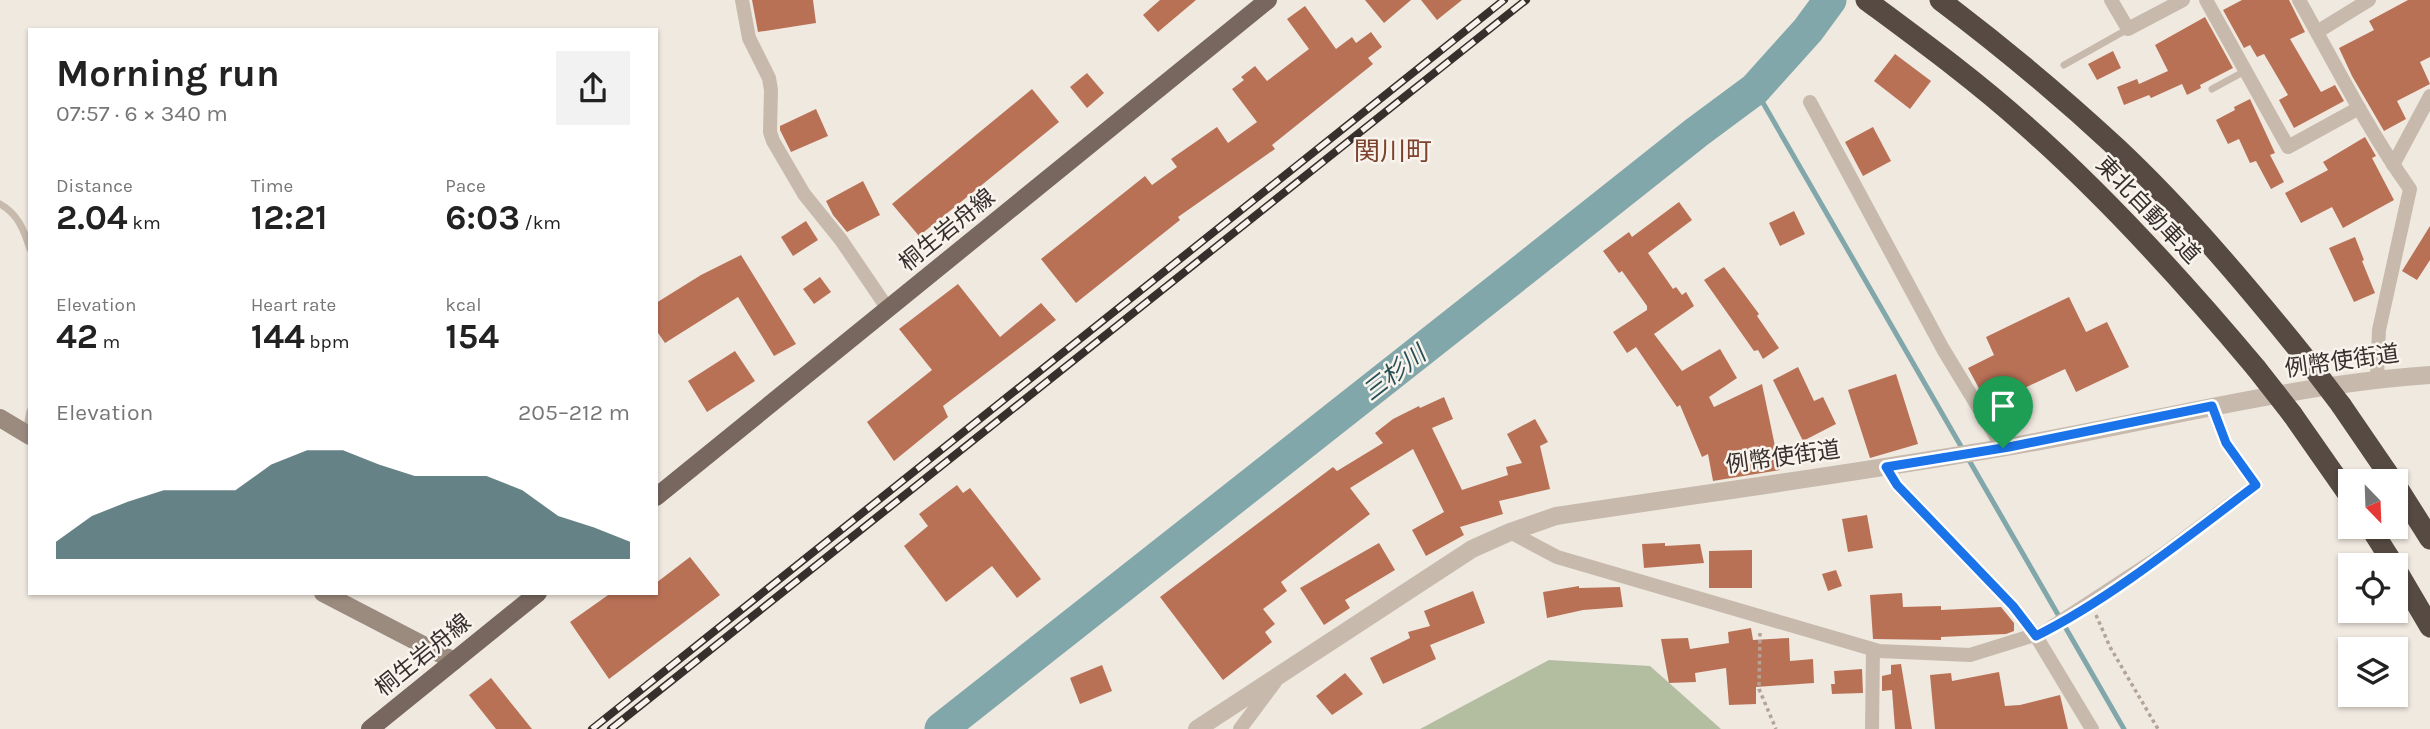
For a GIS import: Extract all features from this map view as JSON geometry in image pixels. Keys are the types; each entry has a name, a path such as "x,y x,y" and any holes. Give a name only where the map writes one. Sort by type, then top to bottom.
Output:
{"highway":[{"name":"東北自動車道","path":"1866,0 1966,75 2026,125 2138,233 2256,368 2338,480"},
{"name":"東北自動車道","path":"1940,0 2054,91 2118,149 2221,258 2306,359 2385,469"},
{"name":"東北自動車道","path":"2408,504 2430,539"},
{"path":"2408,588 2430,627"}],"main road":[{"name":"桐生岩舟線","path":"658,495 1268,0"},
{"path":"0,418 28,435"},
{"path":"327,595 454,661"},
{"name":"桐生岩舟線","path":"370,729 536,595"}],"street":[{"path":"742,0 749,38 769,78 770,132 773,141 804,194 841,240 888,309"},
{"path":"2111,0 2127,29 2183,0"},
{"path":"2206,0 2288,147 2359,108"},
{"path":"2300,0 2359,108 2410,189 2379,330 2377,378"},
{"path":"2317,32 2369,0"},
{"path":"2393,165 2430,96"},
{"path":"1810,102 1997,449"},
{"name":"例幣使街道","path":"1197,729 1472,549 1556,516 1997,449 2212,406 2377,378 2430,375"},
{"path":"1510,532 1557,557 1873,650 1970,655 2040,634 2086,607 2256,485 2226,443 2212,406"},
{"path":"1886,467 1897,485 2040,634 2092,729"},
{"path":"1872,729 1873,650"},
{"path":"1240,729 1278,678"}],"lane":[{"path":"2064,65 2127,29"},
{"path":"2212,89 2245,70"},
{"path":"0,204 10,209 23,227 28,243"}],"path":[{"path":"2086,607 2105,631 2110,647 2158,729"},
{"path":"1763,617 1759,639 1759,689 1776,729"}],"green space":[{"path":"1549,660 1650,666 1721,729 1420,729"}],"building":[{"path":"752,0 813,0 816,23 758,32"},
{"path":"1160,0 1196,0 1158,32 1143,15"},
{"path":"1365,0 1411,0 1384,23"},
{"path":"1421,0 1462,0 1437,20"},
{"path":"2242,0 2289,0 2305,32 2290,39 2321,92 2335,85 2344,101 2294,128 2279,100 2288,95 2264,54 2257,57 2250,45 2244,48 2223,10"},
{"path":"2408,0 2430,0 2430,57 2420,62 2430,84 2397,101 2406,119 2384,131 2339,48 2374,30 2369,21"},
{"path":"1305,6 1336,49 1352,37 1356,43 1371,32 1382,47 1368,58 1373,64 1272,145 1275,149 1178,217 1180,220 1076,303 1041,259 1145,176 1152,185 1177,167 1171,159 1217,127 1228,143 1257,122 1232,89 1244,80 1241,77 1255,66 1267,81 1309,49 1287,19"},
{"path":"2205,17 2233,68 2187,95 2182,84 2151,98 2149,95 2124,105 2117,87 2137,79 2139,84 2168,71 2155,45"},
{"path":"2113,51 2121,68 2097,80 2088,64"},
{"path":"1895,54 1931,81 1910,109 1874,81"},
{"path":"1087,73 1104,93 1087,108 1070,87"},
{"path":"1032,89 1059,122 919,236 892,204"},
{"path":"2250,99 2275,153 2270,155 2284,182 2271,189 2256,161 2250,163 2239,139 2228,144 2216,120"},
{"path":"816,109 828,136 791,152 780,126"},
{"path":"1873,127 1891,161 1863,176 1845,142"},
{"path":"2365,137 2376,156 2372,158 2394,200 2343,228 2332,207 2301,223 2285,193 2328,170 2323,162"},
{"path":"863,181 880,215 847,232 826,201"},
{"path":"1679,202 1692,220 1648,253 1673,289 1676,287 1682,295 1686,292 1694,306 1654,334 1682,371 1720,349 1737,378 1709,397 1714,407 1762,384 1780,470 1713,481 1708,454 1702,457 1680,405 1677,407 1636,347 1627,353 1613,332 1647,310 1647,306 1622,271 1619,273 1603,251 1629,232 1632,237"},
{"path":"1794,211 1805,234 1780,246 1769,223"},
{"path":"806,221 818,240 793,256 781,237"},
{"path":"2430,226 2430,260 2417,280 2402,271"},
{"path":"2355,237 2375,293 2354,302 2329,248"},
{"path":"741,255 796,344 774,356 738,297 665,343 658,333 658,302 701,275"},
{"path":"1724,267 1759,314 1757,316 1779,348 1763,359 1758,350 1754,351 1704,280"},
{"path":"820,277 831,292 814,304 803,289"},
{"path":"958,284 1000,337 1041,303 1056,320 943,406 948,417 894,461 867,422 932,370 899,329"},
{"path":"2069,297 2086,332 2107,322 2129,367 2076,392 2065,369 1988,405 1968,368 1994,355 1986,337"},
{"path":"735,351 755,381 707,412 688,381"},
{"path":"1798,367 1814,401 1823,397 1836,424 1803,441 1773,380"},
{"path":"1896,374 1918,444 1870,458 1848,390"},
{"path":"1444,397 1453,419 1432,428 1462,490 1508,475 1506,467 1522,463 1507,434 1535,419 1548,442 1540,446 1550,489 1499,501 1503,514 1460,527 1464,535 1426,556 1412,530 1444,512 1413,449 1350,488 1370,514 1281,582 1287,591 1263,609 1275,624 1265,632 1272,642 1223,680 1160,597 1333,467 1337,471 1383,443 1375,433 1393,419"},
{"path":"957,485 963,493 970,488 1041,579 1017,598 992,566 946,602 904,546 928,526 919,514"},
{"path":"1867,515 1873,548 1848,552 1842,519"},
{"path":"1379,543 1395,570 1345,600 1350,608 1324,625 1300,588"},
{"path":"1665,543 1665,546 1700,544 1704,563 1644,568 1642,544"},
{"path":"1752,550 1752,588 1709,588 1709,551"},
{"path":"690,557 720,595 609,679 570,622 608,595 658,595 658,581"},
{"path":"1836,570 1842,586 1828,591 1822,574"},
{"path":"1579,586 1620,587 1623,607 1583,610 1547,618 1543,592"},
{"path":"1473,591 1485,623 1430,645 1436,659 1383,684 1370,658 1410,638 1408,632 1430,626 1424,611"},
{"path":"1902,593 1903,607 1941,606 1941,610 2001,607 2014,623 2014,631 2006,634 1941,637 1941,640 1873,639 1870,595"},
{"path":"1751,628 1753,640 1789,638 1790,661 1813,659 1814,683 1756,687 1756,704 1729,705 1726,668 1695,673 1696,682 1669,683 1661,639 1688,638 1690,649 1729,643 1728,632"},
{"path":"1901,664 1912,729 1895,729 1892,690 1882,691 1882,676 1891,674 1891,665"},
{"path":"1102,665 1112,691 1080,704 1070,678"},
{"path":"1862,669 1863,693 1832,694 1831,684 1835,684 1834,671"},
{"path":"1999,672 2005,706 2060,695 2068,729 1935,729 1930,675 1951,673 1952,681"},
{"path":"1345,673 1363,694 1332,715 1316,696"},
{"path":"491,678 532,729 496,729 469,695"}],"waterway":[{"name":"三杉川","path":"941,729 1755,89 1808,30 1830,0"},
{"path":"1755,89 2124,729"}],"railway":[{"path":"592,729 1504,0"},
{"path":"611,729 1526,0"}],"district":[{"name":"関川町","path":"1393,151"}],"route":[{"path":"2212,406 2226,443 2256,485 2162,555 2083,609 2036,636 2013,606 1897,485 1886,467 2003,448 2212,406"}]}
